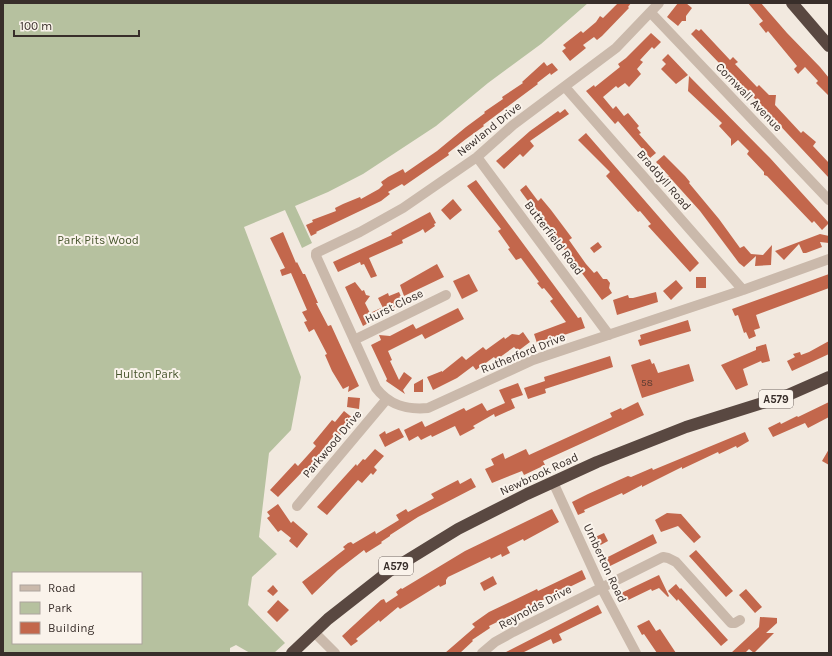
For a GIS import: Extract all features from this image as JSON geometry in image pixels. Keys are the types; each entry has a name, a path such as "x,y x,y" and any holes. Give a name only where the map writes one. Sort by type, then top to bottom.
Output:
{"highway":[{"path":"792,3 829,46"},
{"name":"Newbrook Road","path":"292,653 314,632 388,572 423,549 458,529 553,482 686,427 788,395 829,377"}],"street":[{"name":"Newland Drive","path":"354,340 316,256 318,250 360,232 403,208 477,157 513,125 616,48 659,3"},
{"name":"Cornwall Avenue","path":"651,13 829,200"},
{"name":"Braddyll Road","path":"565,87 743,290"},
{"name":"Butterfield Road","path":"477,157 609,335"},
{"name":"Rutherford Drive","path":"386,400 406,408 428,408 513,368 743,290 829,259"},
{"name":"Hurst Close","path":"354,340 446,295"},
{"path":"354,340 376,388 386,400"},
{"name":"Parkwood Drive","path":"298,506 386,400"},
{"name":"Umberton Road","path":"553,482 601,587 636,653"},
{"name":"Reynolds Drive","path":"482,653 495,642 513,632 658,559 668,558 676,562 731,623 735,624 740,620"},
{"path":"314,632 335,653"}],"green space":[{"name":"Hulton Park","path":"3,3 588,3 541,44 488,83 436,126 363,174 328,192 295,206 312,243 302,248 285,210 244,227 301,377 291,430 269,453 259,537 277,554 252,577 248,605 285,643 274,653 250,653 236,645 230,648 230,653 3,653"}],"building":[{"path":"618,3 631,3 628,7 629,8 602,36 597,40 594,37 583,45 586,48 570,61 562,51 566,48 563,45 581,31 583,33 596,22 600,16 603,18"},
{"path":"678,3 686,3 692,8 686,16 686,21 682,21 678,26 667,17"},
{"path":"748,3 761,3 787,33 820,67 829,78 829,96 816,83 818,81 805,67 798,74 794,69 797,66 768,31 766,33 759,24 763,21"},
{"path":"696,29 699,31 701,29 730,60 733,57 738,62 735,64 757,87 759,85 769,95 776,95 775,105 801,133 803,131 816,142 813,146 829,163 829,178 728,71 726,73 722,68 723,67 691,34"},
{"path":"651,33 661,42 654,49 652,47 640,60 643,62 637,69 641,74 629,87 625,83 618,88 616,86 603,97 613,109 616,106 624,116 628,113 639,126 637,128 641,133 639,134 656,153 650,158 618,121 615,124 586,91 594,85 595,87 620,67 618,64"},
{"path":"668,54 688,75 676,84 661,69 666,64 662,60"},
{"path":"544,62 547,66 552,63 558,70 551,75 550,73 537,83 538,84 483,125 484,126 448,153 449,155 404,186 402,184 388,192 390,194 381,201 316,232 317,233 311,236 306,225 313,222 312,220 336,211 335,208 360,197 361,199 379,189 383,185 381,182 403,169 405,173 437,151 485,113 484,112 503,99 502,97 523,83 522,82"},
{"path":"689,76 770,158 829,223 822,230 814,221 812,223 767,176 764,175 764,172 747,154 749,151 738,140 731,146 731,139 719,126 722,123 688,91"},
{"path":"565,109 569,114 530,141 534,146 523,157 520,154 504,169 496,161 530,131 558,111 560,113"},
{"path":"586,133 699,263 690,272 648,226 651,224 640,211 638,212 606,176 610,172 578,140"},
{"path":"664,155 690,182 689,183 719,219 740,248 744,246 751,254 763,255 772,245 771,265 755,266 756,256 744,267 739,263 700,211 673,181 671,182 667,177 669,176 656,162"},
{"path":"476,180 578,318 581,317 585,328 555,338 554,336 537,343 534,334 566,322 550,301 553,299 544,288 542,289 537,283 539,282 521,258 516,260 508,249 510,248 498,231 501,229 467,186"},
{"path":"526,185 538,201 541,198 551,210 572,238 569,240 586,264 594,273 597,271 603,279 607,279 610,283 609,288 612,293 602,300 520,190"},
{"path":"453,199 462,210 450,220 441,210"},
{"path":"430,212 436,223 434,224 435,226 425,233 423,229 402,240 403,243 369,258 377,276 371,278 364,264 361,265 360,262 338,272 333,262 392,235 391,233"},
{"path":"283,232 296,263 297,262 303,274 305,274 318,303 316,303 328,326 331,325 359,386 348,392 349,386 343,389 332,371 325,355 327,354 314,329 309,332 304,322 307,321 302,312 307,310 291,273 282,276 280,270 285,268 270,238"},
{"path":"820,234 829,236 829,243 820,242 822,247 803,253 799,244 784,260 775,251"},
{"path":"598,242 602,247 594,253 590,248"},
{"path":"437,264 444,277 404,296 400,285"},
{"path":"469,274 478,291 462,299 453,281"},
{"path":"829,274 829,288 756,315 760,328 754,330 756,336 749,339 746,332 744,333 738,315 735,316 732,309"},
{"path":"696,277 706,277 706,288 696,288"},
{"path":"676,280 683,288 671,300 663,291"},
{"path":"355,282 362,291 364,290 366,295 370,296 365,303 370,313 381,308 384,314 363,326 345,287"},
{"path":"399,292 404,303 385,312 378,298 388,293 389,296"},
{"path":"656,292 658,302 617,315 613,300 628,295 629,298 633,298"},
{"path":"458,308 464,319 425,339 422,334 388,351 392,360 390,361 399,380 404,372 412,378 403,390 405,394 386,381 387,379 371,345 381,340 379,335 390,336 413,324 416,329"},
{"path":"688,320 691,331 640,346 638,340 641,339 640,335"},
{"path":"523,332 530,342 518,351 514,347 496,360 494,357 476,370 473,366 457,378 433,390 427,377 442,372 462,356 466,360 483,347 486,350 504,337 505,339 512,334 519,335"},
{"path":"829,341 829,354 792,371 787,361 795,357 793,354 800,352 801,355"},
{"path":"766,344 770,361 762,363 761,361 743,369 748,385 736,390 721,365 756,350 756,347"},
{"path":"610,356 613,367 545,389 546,393 528,399 524,388 545,381 544,377"},
{"path":"650,359 652,364 654,363 658,373 689,364 694,381 642,398 631,365"},
{"path":"423,379 423,392 414,392 414,384"},
{"path":"518,383 523,395 511,399 515,408 495,417 494,414 473,426 475,428 460,436 455,426 432,437 431,435 421,440 418,436 409,441 404,430 422,421 425,427 464,408 466,411 482,403 487,411 505,403 499,390"},
{"path":"348,397 360,398 359,409 347,407"},
{"path":"638,402 644,415 543,461 545,465 524,475 522,471 492,483 485,469 494,465 491,459 503,453 505,459 526,449 529,455 612,417 610,413 621,408 622,410"},
{"path":"829,402 829,417 808,428 805,423 773,437 768,428 780,422 781,424 797,416 798,417"},
{"path":"344,411 354,419 340,435 337,432 320,453 323,456 309,471 306,468 278,497 270,490 295,463 298,466 316,446 313,443 332,420 335,422"},
{"path":"399,428 404,437 385,447 379,435 385,431 386,434"},
{"path":"745,432 749,441 737,448 736,446 719,454 718,452 682,469 682,467 642,487 642,485 623,495 622,493 584,510 585,512 578,515 572,502 628,476 631,477 652,468 653,470"},
{"path":"375,449 384,456 374,467 377,470 373,475 371,473 362,483 358,480 327,515 317,507 356,464 357,466 363,459 365,460"},
{"path":"829,449 829,465 822,461"},
{"path":"471,478 476,487 418,517 366,553 364,550 338,570 312,595 302,582 345,549 343,547 348,543 351,542 353,544 375,531 376,534 399,520 396,515 406,509 408,512 434,498 431,494 458,480 460,484"},
{"path":"278,504 291,523 293,521 308,534 297,548 289,541 291,538 281,530 278,532 267,518 270,516 267,512"},
{"path":"552,509 559,522 524,541 523,539 507,547 510,553 502,557 501,554 491,559 490,557 448,577 446,584 440,587 439,585 400,609 398,607 380,622 379,620 356,639 358,641 351,646 342,636 381,600 384,599 386,603 398,595 396,592 401,588 402,589 465,551"},
{"path":"667,513 681,514 701,537 694,543 678,526 661,532 655,520"},
{"path":"604,533 608,541 597,547 593,538"},
{"path":"653,534 657,543 608,567 604,559"},
{"path":"696,550 733,591 726,597 689,556"},
{"path":"582,570 586,579 489,626 490,628 472,640 473,641 460,653 445,653 475,627 472,624 489,612 537,589 538,591"},
{"path":"659,575 669,596 668,597 659,588 652,591 651,589 624,602 619,594"},
{"path":"493,576 497,584 484,591 480,583"},
{"path":"676,584 728,640 721,646 678,599 677,601 668,591"},
{"path":"273,585 278,591 273,596 267,591"},
{"path":"746,589 762,607 755,613 739,595"},
{"path":"278,600 289,610 277,622 267,612"},
{"path":"598,605 602,613 559,634 562,640 553,644 551,639 522,653 504,653"},
{"path":"760,617 777,618 777,623 766,633 774,633 754,653 749,649 745,653 731,653 759,627"},
{"path":"649,620 656,631 660,629 676,653 657,653 644,634 642,635 637,626"}],"park label":[{"name":"Park Pits Wood","path":"98,240"}]}
